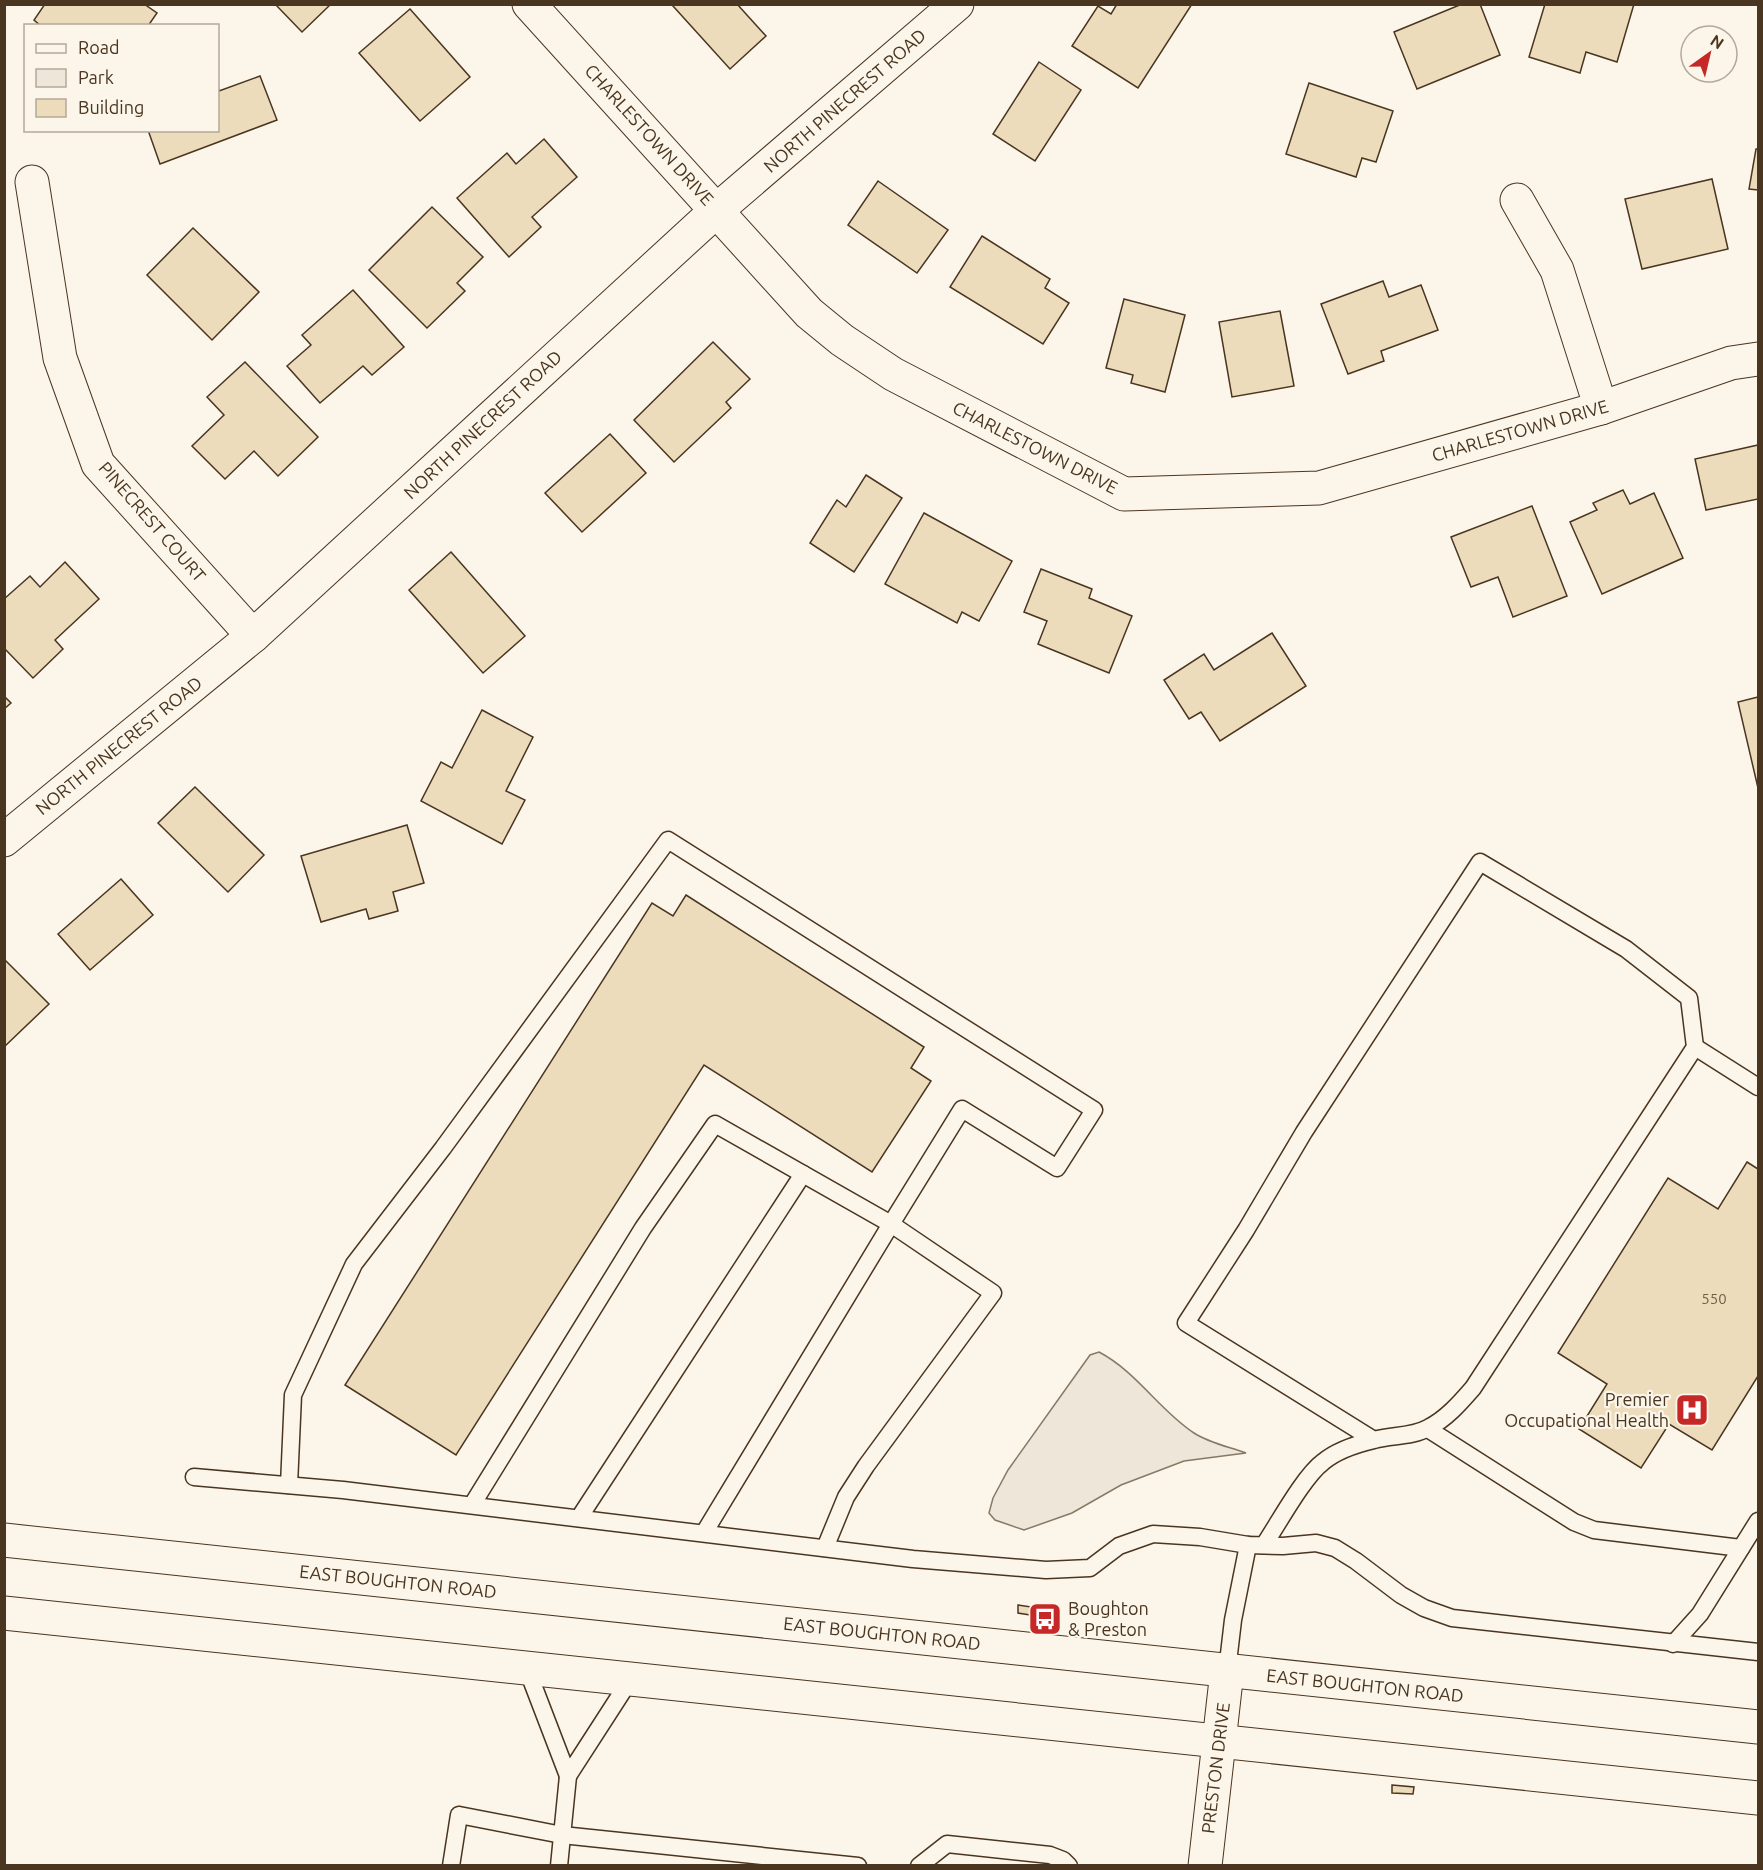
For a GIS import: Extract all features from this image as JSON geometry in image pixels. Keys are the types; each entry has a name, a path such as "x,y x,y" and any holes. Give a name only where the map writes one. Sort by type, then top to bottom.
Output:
{"street":[{"name":"CHARLESTOWN DRIVE","path":"529,4 809,313 842,340 902,379 1124,494 1319,488 1601,408 1731,363 1758,359"},
{"name":"NORTH PINECREST ROAD","path":"4,840 254,636 717,210 957,4"},
{"name":"PINECREST COURT","path":"32,182 60,358 98,464 254,636"},
{"path":"1517,200 1557,270 1601,408"},
{"name":"EAST BOUGHTON ROAD","path":"4,1540 1758,1727"},
{"path":"4,1613 1758,1798"},
{"name":"PRESTON DRIVE","path":"1205,1866 1227,1671"}],"lane":[{"path":"289,1485 293,1395 354,1264 443,1148 668,840 1094,1110 1058,1168 962,1109 704,1533"},
{"path":"1227,1671 1233,1620 1256,1545 1323,1462 1345,1450 1374,1440 1428,1429 1450,1413 1473,1389 1695,1047 1689,998 1626,949 1480,862 1304,1132 1246,1230 1186,1323 1374,1440"},
{"path":"1695,1047 1758,1087"},
{"path":"472,1505 644,1228 715,1124 891,1224 993,1293 866,1466 846,1497 825,1548"},
{"path":"579,1518 803,1174"},
{"path":"1428,1429 1574,1522 1594,1530 1741,1548"},
{"path":"194,1477 472,1505 913,1559 1046,1570 1090,1568 1119,1546 1153,1534 1200,1537 1256,1545 1283,1546 1316,1543 1335,1548 1401,1595 1424,1608 1452,1618 1758,1652"},
{"path":"1673,1644 1700,1614 1758,1521"},
{"path":"527,1669 568,1776 559,1866"},
{"path":"568,1776 630,1680"},
{"path":"451,1866 459,1815 562,1835 858,1866"},
{"path":"919,1866 947,1844 1049,1860 1063,1860 1069,1866"}],"green space":[{"path":"1099,1352 1113,1360 1137,1380 1181,1424 1194,1433 1246,1453 1184,1461 1121,1485 1072,1513 1024,1530 995,1520 989,1513 993,1498 1008,1470 1090,1355"}],"building":[{"path":"45,4 144,4 157,13 149,24 39,24 34,20"},
{"path":"275,4 331,4 302,32"},
{"path":"675,4 737,4 766,36 730,69 673,6"},
{"path":"1117,4 1192,4 1138,88 1072,46 1098,6 1111,14"},
{"path":"1462,4 1480,4 1500,55 1417,89 1394,32"},
{"path":"1545,4 1634,4 1617,62 1586,52 1580,73 1529,57"},
{"path":"410,9 470,77 420,121 359,53"},
{"path":"1039,62 1081,90 1035,161 993,134"},
{"path":"260,76 277,120 160,164 149,132 219,132 219,91"},
{"path":"1309,83 1393,111 1376,162 1362,158 1356,177 1286,154"},
{"path":"544,139 577,177 532,217 541,227 509,257 457,198 507,153 516,164"},
{"path":"1756,149 1758,149 1758,190 1749,189"},
{"path":"1712,179 1728,249 1642,269 1625,199"},
{"path":"878,181 948,230 917,273 848,225"},
{"path":"432,207 483,257 457,283 465,291 427,328 369,270"},
{"path":"193,228 259,292 212,340 147,275"},
{"path":"982,236 1050,279 1045,288 1069,303 1043,344 950,287"},
{"path":"1383,281 1389,297 1421,285 1438,330 1381,351 1384,361 1348,374 1321,304"},
{"path":"353,290 404,347 372,375 363,366 320,403 287,366 311,345 302,335"},
{"path":"1124,299 1185,315 1165,392 1131,383 1133,375 1106,368"},
{"path":"1280,311 1294,386 1232,397 1219,322"},
{"path":"713,342 750,379 726,402 731,408 674,462 634,420"},
{"path":"245,362 318,437 278,476 254,451 225,479 192,446 224,415 207,397"},
{"path":"610,434 646,473 582,532 545,493"},
{"path":"1758,445 1758,499 1706,510 1695,459"},
{"path":"866,475 902,498 854,572 810,543 837,500 846,507"},
{"path":"1623,490 1630,504 1654,493 1683,558 1602,594 1570,522 1597,510 1593,503"},
{"path":"1532,506 1567,596 1513,617 1498,577 1471,587 1451,537"},
{"path":"924,513 1012,561 979,621 962,612 957,623 885,584"},
{"path":"451,552 525,636 483,673 409,590"},
{"path":"65,562 99,599 55,640 63,649 33,678 4,648 4,599 30,576 40,587"},
{"path":"1041,569 1092,589 1089,598 1132,616 1109,673 1038,644 1047,621 1024,612"},
{"path":"1272,633 1306,686 1220,741 1201,712 1189,719 1164,680 1204,654 1214,670"},
{"path":"4,696 11,703 4,709"},
{"path":"1758,697 1758,788 1738,702"},
{"path":"482,710 533,737 506,791 525,800 502,844 421,801 441,762 452,768"},
{"path":"195,787 264,855 228,892 158,823"},
{"path":"407,825 424,883 393,892 398,911 369,919 366,909 321,922 301,856"},
{"path":"121,879 153,915 90,970 58,934"},
{"path":"686,895 924,1047 911,1068 931,1081 872,1172 704,1065 456,1455 345,1385 652,903 673,916"},
{"path":"4,959 49,1004 4,1047"},
{"path":"1747,1162 1758,1169 1758,1376 1712,1450 1669,1424 1641,1468 1579,1429 1607,1384 1558,1353 1668,1178 1718,1209"},
{"path":"1018,1605 1038,1608 1036,1616 1018,1613"},
{"path":"1392,1785 1414,1787 1413,1794 1392,1793"}],"place":[{"name":"Premier Occupational Health","path":"1692,1410"},
{"name":"Boughton & Preston","path":"1045,1619"}]}
